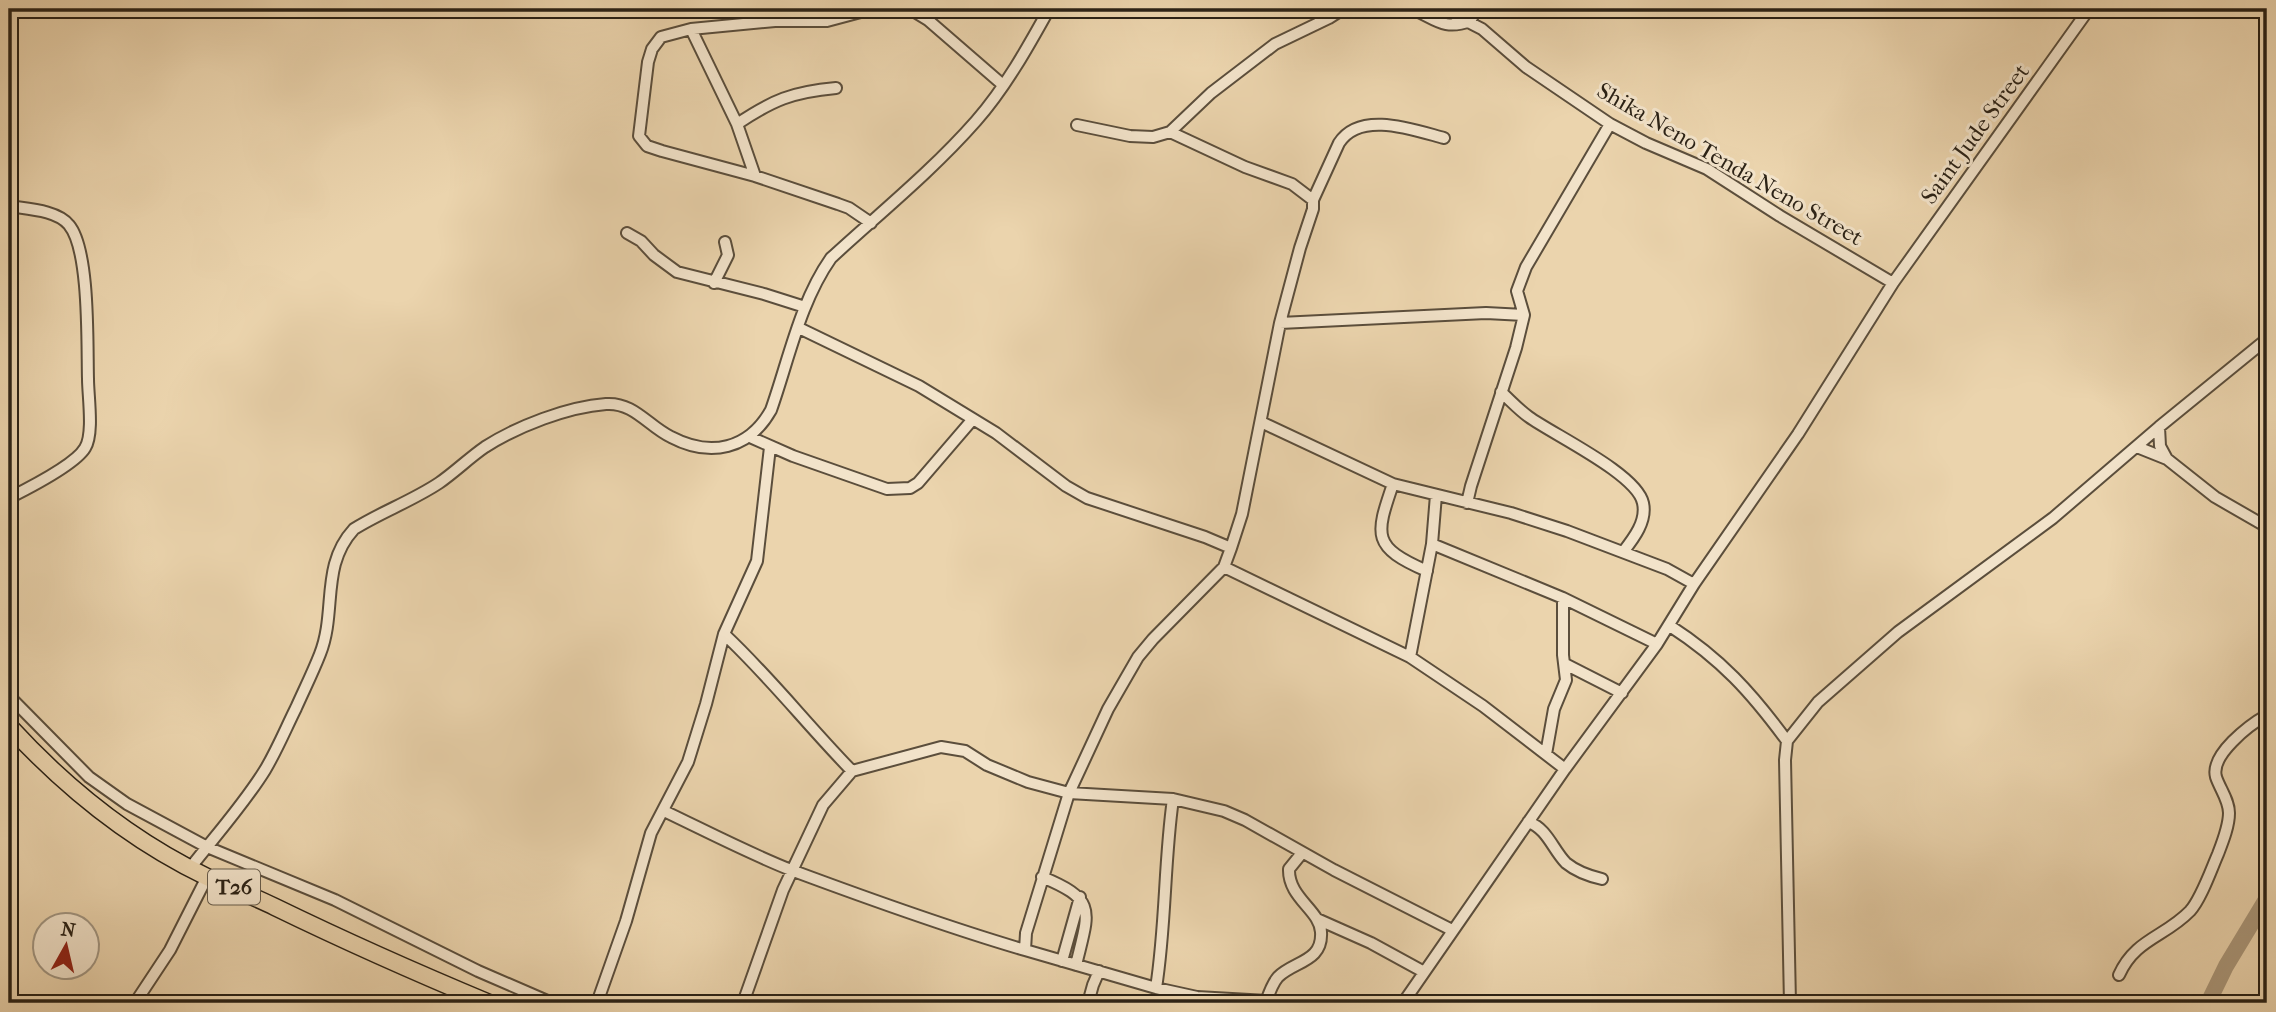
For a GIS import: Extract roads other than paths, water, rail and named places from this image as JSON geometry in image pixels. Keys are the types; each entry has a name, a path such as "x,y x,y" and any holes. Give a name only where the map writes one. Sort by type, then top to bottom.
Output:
{"highway":[{"name":"T26","path":"9,726 36,756 99,810 143,840 207,877 401,966 489,1003"}],"street":[{"path":"871,223 849,208 755,176 647,146 639,136 641,108 652,49 661,37 691,29 775,21 827,21 872,9"},
{"path":"910,9 928,20 1003,85"},
{"path":"191,867 266,769 315,666 327,633 331,572 340,547 354,529 440,482 483,448 503,436 527,424 576,411 607,404 619,405 645,417 669,436 689,445 708,449 724,448 750,437 763,425 771,410 805,307 831,258 903,194 967,131 1003,85 1049,9"},
{"path":"1077,125 1130,136 1153,137 1170,132 1211,93 1275,44 1343,9"},
{"path":"1412,9 1441,24 1451,26 1473,16"},
{"name":"Shika Neno Tenda Neno Street","path":"1443,9 1473,16 1526,67 1610,124 1707,169 1893,283"},
{"path":"1455,9 1473,16"},
{"name":"Saint Jude Street","path":"1403,1003 1528,822 1670,626 1694,584 1798,434 1893,283 2089,9"},
{"path":"691,29 737,124 755,176"},
{"path":"737,124 785,97 803,91 836,88"},
{"path":"1467,503 1516,348 1524,315 1517,291 1526,267 1610,124"},
{"path":"1025,950 1026,933 1069,793 1108,709 1138,657 1224,567 1242,514 1280,323 1300,248 1314,201 1339,143 1352,129 1370,126 1400,127 1444,138"},
{"path":"1170,132 1245,167 1292,184 1314,201"},
{"path":"9,206 58,217 66,221 73,230 84,276 89,414 85,449 45,478 9,498"},
{"path":"627,233 641,241 654,256 677,272 764,293 805,307"},
{"path":"714,283 728,256 725,242"},
{"path":"1280,323 1486,313 1524,315"},
{"path":"799,328 919,386 973,419 1087,498 1231,548"},
{"path":"1790,1003 1785,804 1787,741 1818,702 1898,632 2053,518 2267,339"},
{"path":"1501,392 1528,416 1632,485 1642,500 1641,525 1623,552"},
{"path":"750,437 769,447 865,482 887,489 910,488 918,483 973,419"},
{"path":"1261,422 1393,484 1511,513 1667,569 1694,584"},
{"path":"2159,427 2160,446 2167,459"},
{"path":"597,1003 626,921 651,833 688,762 724,634 757,561 769,447"},
{"path":"2137,447 2167,459 2215,498 2267,527"},
{"path":"1393,484 1381,519 1380,536 1387,548 1427,571"},
{"path":"1410,657 1432,544 1436,495"},
{"path":"1432,544 1563,598 1657,644"},
{"path":"1224,567 1410,657 1483,706 1566,769"},
{"path":"1546,754 1554,709 1566,680 1563,598"},
{"path":"1670,626 1694,641 1727,668 1787,741"},
{"path":"724,634 774,683 817,735 852,771"},
{"path":"1565,664 1622,693"},
{"path":"9,696 89,778 127,804 207,847 335,900 478,971 552,1003"},
{"path":"2119,975 2134,950 2178,922 2192,909 2218,853 2227,824 2228,806 2215,774 2216,763 2223,751 2267,715"},
{"path":"743,1003 791,870 823,805 852,771 941,747 965,751 986,765 1028,782 1069,793 1173,799 1224,811 1452,930"},
{"path":"1156,988 1161,960 1167,842 1173,799"},
{"path":"664,811 791,870 904,912 1025,950 1156,988 1197,997 1303,1003"},
{"path":"1528,822 1538,826 1565,862 1576,870 1602,880"},
{"path":"1302,853 1289,869 1289,878 1300,901 1317,919 1362,938 1424,972"},
{"path":"135,1003 170,950 207,877"},
{"path":"1042,877 1080,897 1085,908 1086,922 1076,965"},
{"path":"1062,961 1080,897"},
{"path":"1272,1003 1272,987 1281,974 1311,958 1316,952 1321,933 1317,919"},
{"path":"1088,1003 1100,971"}],"waterway":[{"path":"2208,1003 2226,966 2267,898"}]}
